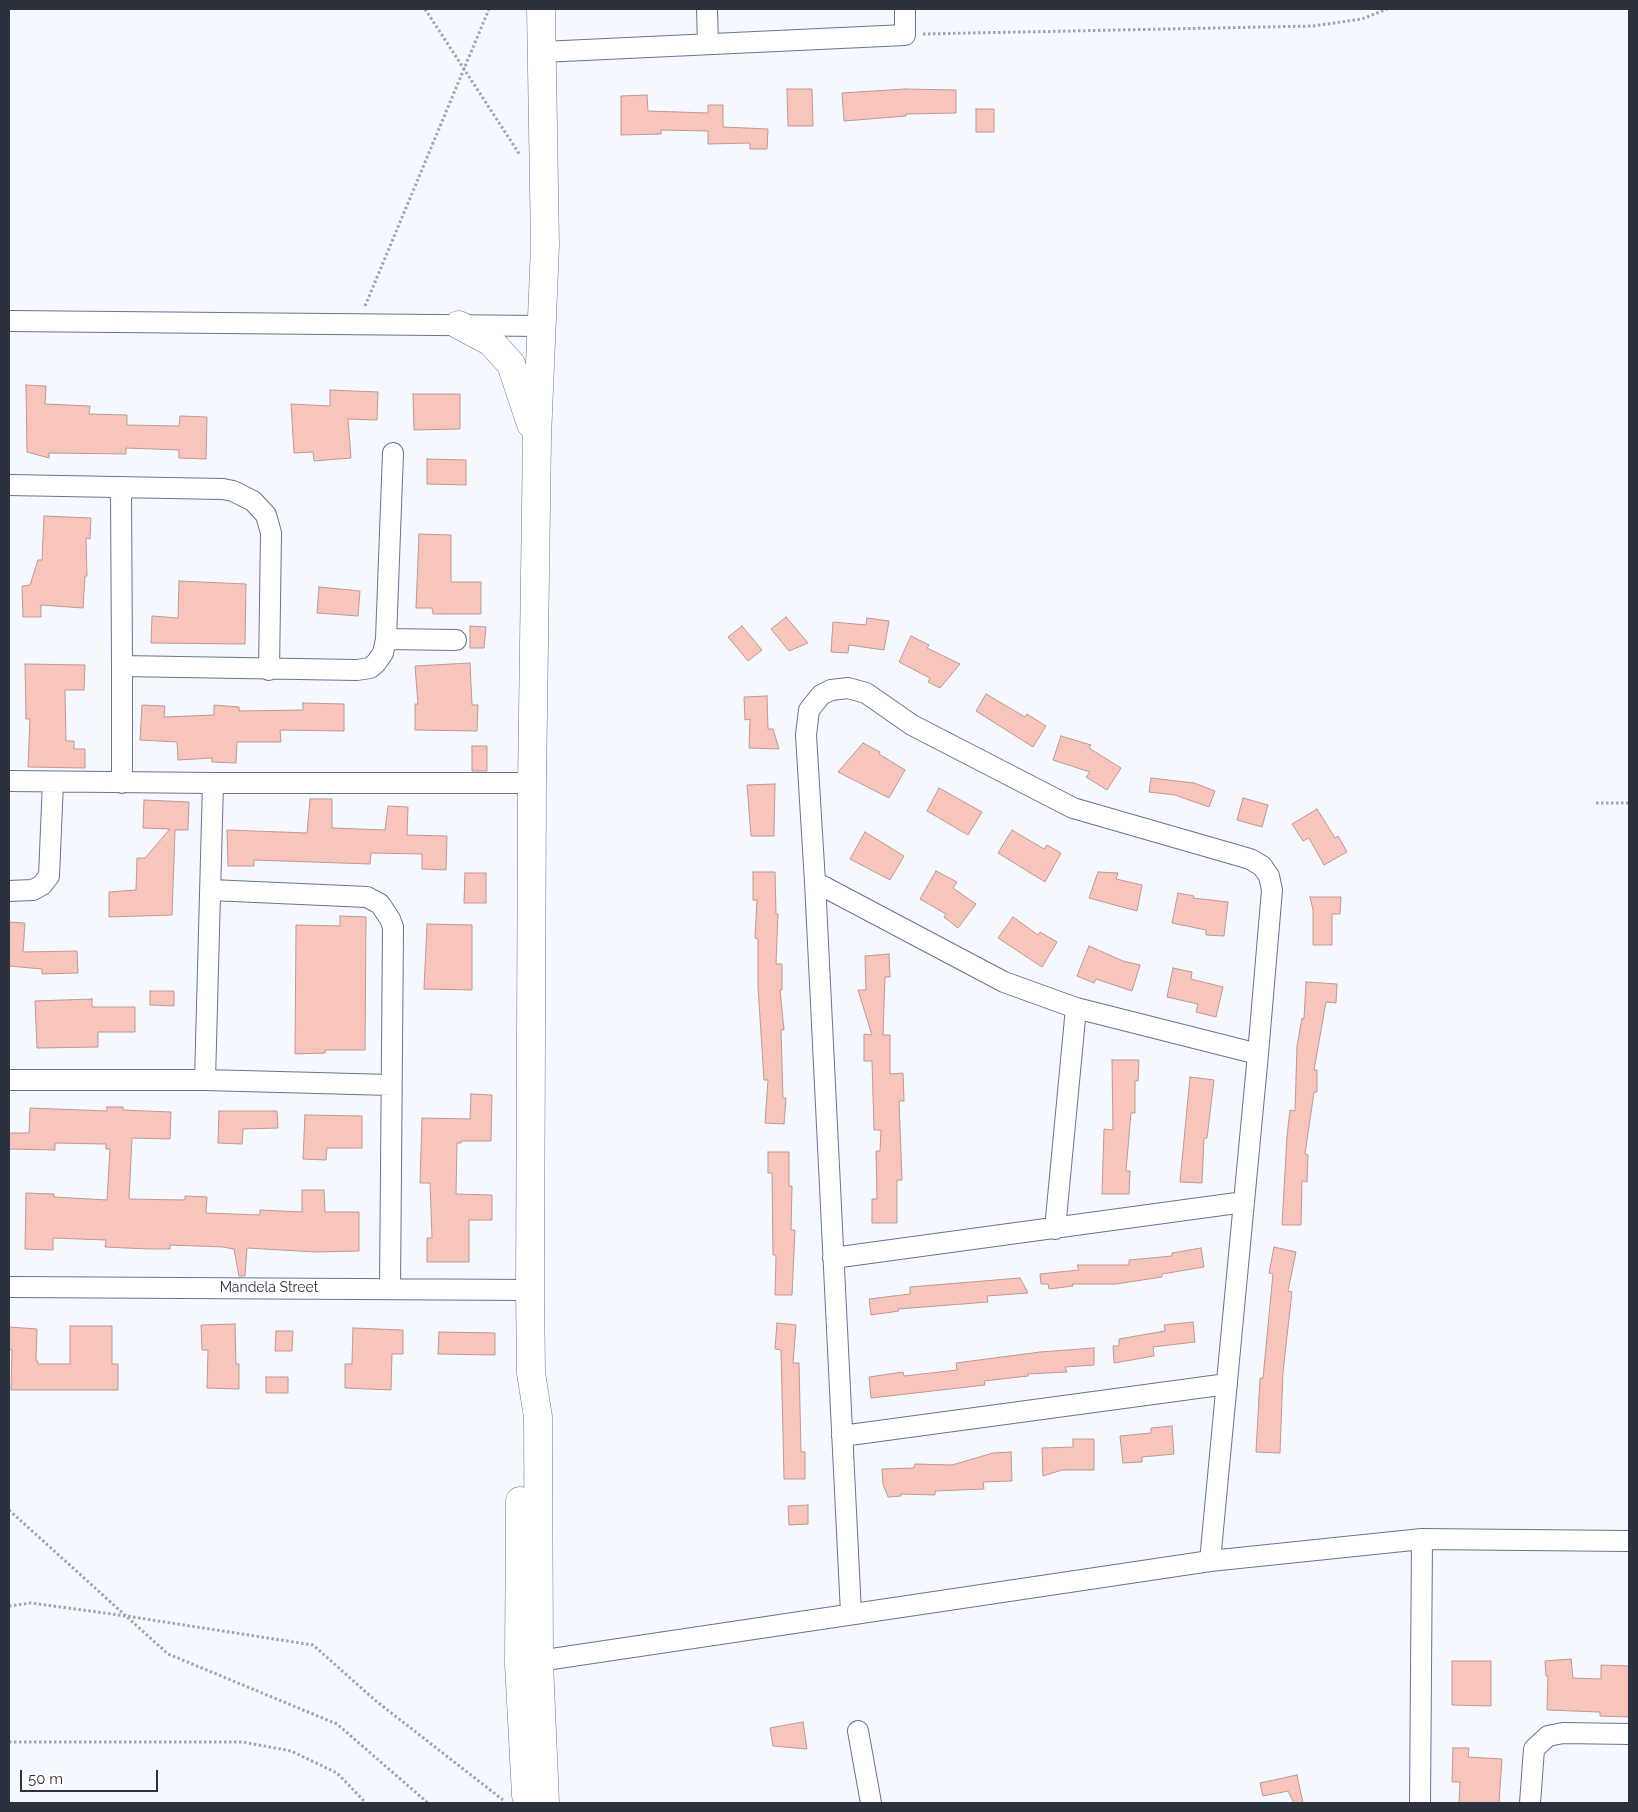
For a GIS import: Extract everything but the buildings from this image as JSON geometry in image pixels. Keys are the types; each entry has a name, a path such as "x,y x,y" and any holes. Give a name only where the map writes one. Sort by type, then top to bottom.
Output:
{"main road":[{"path":"541,9 545,195 537,436 532,783 530,1373 522,1415 529,1663 545,1803"},
{"path":"459,325 491,342 511,364 525,410 537,436"},
{"path":"515,1801 529,1663"}],"street":[{"path":"707,9 708,42"},
{"path":"542,52 708,42 905,35 905,9"},
{"path":"9,321 542,326"},
{"path":"122,666 269,670 357,670 370,668 383,653 386,639 393,453"},
{"path":"9,485 228,490 243,495 261,507 270,524 271,533 269,670"},
{"path":"121,488 122,783"},
{"path":"386,639 456,640"},
{"path":"851,1613 816,882 806,735 809,710 821,695 831,690 848,688 872,697 912,724 1073,808 1250,859 1262,866 1269,876 1272,890 1258,1054 1210,1561"},
{"path":"9,781 213,784 532,783"},
{"path":"9,891 33,890 42,885 49,876 53,782"},
{"path":"205,1080 213,784"},
{"path":"816,882 1004,982 1076,1008 1258,1054"},
{"path":"211,890 366,897 386,910 393,928 390,1288"},
{"path":"1054,1229 1076,1008"},
{"path":"9,1080 205,1080 391,1085"},
{"path":"833,1258 1244,1202"},
{"name":"Mandela Street","path":"9,1287 530,1290"},
{"path":"842,1436 1227,1384"},
{"path":"529,1663 851,1613 1210,1561 1422,1539 1629,1541"},
{"path":"1420,1803 1422,1539"},
{"path":"858,1731 871,1803"},
{"path":"1530,1803 1534,1749 1548,1736 1563,1733 1629,1734"}],"path":[{"path":"425,9 525,164"},
{"path":"357,324 489,9"},
{"path":"905,35 1313,26 1362,19 1387,9"},
{"path":"1596,803 1629,803"},
{"path":"9,1510 168,1654 337,1724 428,1803"},
{"path":"9,1606 31,1603 313,1645 376,1701 515,1801"},
{"path":"9,1742 244,1742 291,1751 337,1773 366,1803"}]}
